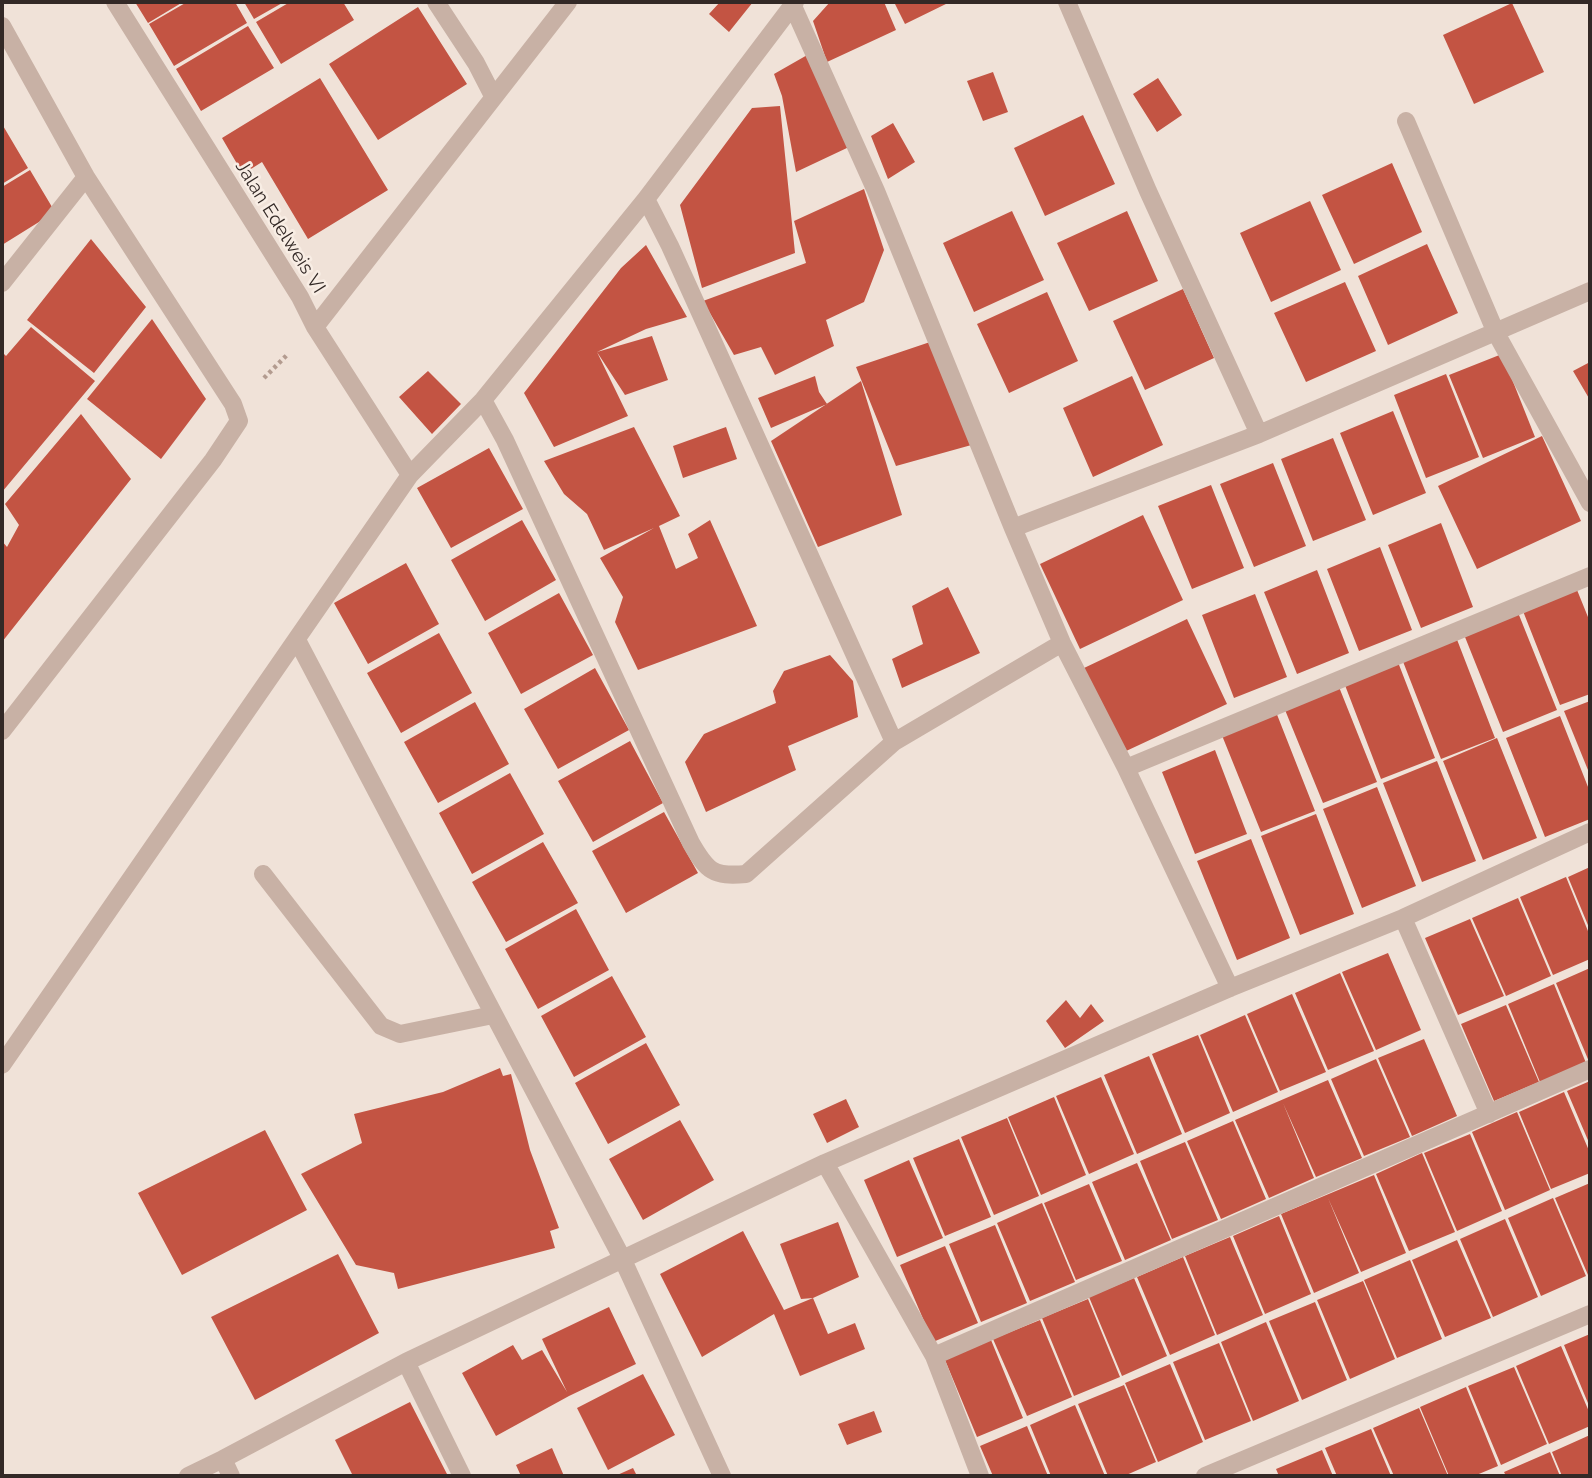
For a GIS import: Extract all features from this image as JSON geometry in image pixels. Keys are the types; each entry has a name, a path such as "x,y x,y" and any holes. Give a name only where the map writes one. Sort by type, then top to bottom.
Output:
{"street":[{"name":"Jalan Edelweis VI","path":"115,2 300,297 315,327 410,475"},
{"path":"436,2 476,63 493,96"},
{"path":"315,327 568,2"},
{"path":"1067,2 1148,191 1259,434"},
{"path":"2,1065 410,475 483,400 646,199 794,3 876,191 1062,643 1126,768 1230,988"},
{"path":"2,26 86,177 233,404 239,421 213,460 2,731"},
{"path":"1406,121 1496,333 1590,503"},
{"path":"2,283 86,177"},
{"path":"646,199 670,246 894,742"},
{"path":"1013,528 1259,434 1590,291"},
{"path":"483,400 505,440 691,843 703,865 724,876 746,874 894,742 1062,643"},
{"path":"1126,768 1590,576"},
{"path":"297,640 485,1016 622,1258 722,1476"},
{"path":"188,1476 405,1362 825,1163 1230,988 1403,918 1590,832"},
{"path":"263,874 381,1026 400,1034 485,1016"},
{"path":"1403,918 1489,1114"},
{"path":"934,1356 1590,1069"},
{"path":"825,1163 934,1356 980,1476"},
{"path":"1205,1476 1590,1314"},
{"path":"405,1362 463,1476"},
{"path":"223,1459 232,1476"}],"building":[{"path":"135,2 183,2 148,23"},
{"path":"187,2 235,2 247,23 174,66 149,24"},
{"path":"244,2 284,2 254,19"},
{"path":"290,2 343,2 354,20 281,64 256,22"},
{"path":"720,2 753,2 729,32 709,14"},
{"path":"830,2 884,2 896,30 827,62 813,21"},
{"path":"894,2 950,2 905,24"},
{"path":"1512,3 1544,72 1474,104 1443,35"},
{"path":"418,7 467,84 378,140 329,64"},
{"path":"248,26 274,68 201,111 176,69"},
{"path":"809,54 849,147 796,172 782,96 774,74"},
{"path":"993,72 1008,112 983,121 967,81"},
{"path":"320,78 388,190 308,239 262,162 243,174 222,138"},
{"path":"1158,78 1182,115 1157,132 1133,94"},
{"path":"780,106 795,253 702,288 680,205 752,108"},
{"path":"1083,115 1115,184 1045,216 1014,148"},
{"path":"893,123 915,162 888,179 871,136"},
{"path":"2,124 28,168 2,184"},
{"path":"1392,163 1422,232 1354,264 1322,195"},
{"path":"30,170 55,212 2,245 2,187"},
{"path":"864,189 884,250 864,302 826,320 834,346 775,375 761,347 734,355 703,301 806,263 794,221"},
{"path":"1310,201 1341,270 1271,302 1240,233"},
{"path":"1012,211 1044,280 974,312 943,243"},
{"path":"1127,211 1158,281 1089,311 1057,243"},
{"path":"91,239 146,307 94,373 27,320"},
{"path":"1427,244 1458,313 1388,345 1358,276"},
{"path":"646,245 687,317 646,329 597,352 628,416 554,447 524,393 621,268"},
{"path":"1345,282 1376,351 1306,382 1274,313"},
{"path":"1183,289 1214,358 1145,390 1113,321"},
{"path":"1047,292 1078,361 1009,393 977,324"},
{"path":"152,319 206,399 161,459 87,399"},
{"path":"31,327 95,381 2,492 2,352 6,356"},
{"path":"652,336 668,380 625,395 597,352"},
{"path":"933,341 975,444 896,466 856,367"},
{"path":"1502,354 1535,437 1483,458 1449,375"},
{"path":"1590,362 1590,400 1573,371"},
{"path":"428,371 461,404 432,434 399,397"},
{"path":"1446,374 1479,457 1426,478 1394,395"},
{"path":"815,376 819,392 827,404 771,428 758,398"},
{"path":"1132,376 1163,445 1093,477 1063,408"},
{"path":"861,381 902,515 818,547 771,441"},
{"path":"1393,411 1426,493 1373,515 1340,433"},
{"path":"81,414 131,479 2,642 2,541 7,547 19,525 5,504"},
{"path":"634,427 680,516 659,526 676,569 698,558 688,534 710,520 757,626 638,670 615,622 623,597 600,558 654,528 604,550 587,514 564,494 544,461"},
{"path":"726,427 737,459 683,478 673,446"},
{"path":"1542,436 1581,521 1477,569 1438,486"},
{"path":"1333,438 1366,520 1313,541 1281,459"},
{"path":"489,448 523,509 451,548 417,488"},
{"path":"1273,463 1306,546 1254,567 1220,484"},
{"path":"1211,485 1244,568 1192,589 1158,506"},
{"path":"1143,515 1183,600 1080,649 1040,564"},
{"path":"522,520 556,580 485,621 451,560"},
{"path":"1441,523 1473,607 1421,628 1388,545"},
{"path":"1380,547 1412,630 1359,651 1327,569"},
{"path":"406,563 439,624 368,664 334,603"},
{"path":"1317,570 1349,653 1297,674 1264,592"},
{"path":"1575,585 1590,622 1590,694 1560,705 1521,606"},
{"path":"948,587 980,653 902,688 892,659 923,644 912,606"},
{"path":"559,593 593,655 521,694 488,633"},
{"path":"1255,594 1287,677 1234,698 1202,615"},
{"path":"1517,610 1557,710 1503,732 1463,632"},
{"path":"1187,619 1227,704 1124,752 1084,668"},
{"path":"439,633 472,693 401,733 367,673"},
{"path":"1456,637 1495,738 1441,759 1402,659"},
{"path":"830,655 853,681 858,717 788,746 796,770 706,812 685,762 704,734 776,703 773,691 784,671"},
{"path":"1396,657 1435,758 1381,779 1343,680"},
{"path":"595,668 629,730 558,769 524,709"},
{"path":"1337,682 1377,782 1323,803 1283,705"},
{"path":"1590,701 1590,775 1564,711"},
{"path":"475,702 509,764 438,803 404,742"},
{"path":"1276,712 1315,811 1261,832 1221,733"},
{"path":"1560,716 1590,792 1590,819 1545,837 1506,738"},
{"path":"1497,738 1537,838 1483,860 1443,761"},
{"path":"630,741 663,803 593,842 558,781"},
{"path":"1215,750 1247,834 1195,854 1162,772"},
{"path":"1437,761 1476,861 1422,882 1383,783"},
{"path":"510,773 544,834 472,874 439,813"},
{"path":"1377,787 1416,886 1362,908 1323,809"},
{"path":"664,812 698,873 626,913 592,851"},
{"path":"1316,814 1354,914 1300,935 1261,836"},
{"path":"1251,839 1290,938 1237,960 1197,861"},
{"path":"543,842 578,903 506,942 472,882"},
{"path":"1590,867 1590,930 1568,877"},
{"path":"1566,877 1590,936 1590,959 1553,975 1520,897"},
{"path":"1518,898 1551,976 1506,996 1472,918"},
{"path":"576,909 609,970 538,1009 505,949"},
{"path":"1470,919 1504,996 1458,1015 1425,938"},
{"path":"1388,953 1421,1030 1376,1050 1342,972"},
{"path":"1590,968 1590,1064 1556,983"},
{"path":"1340,973 1374,1051 1328,1070 1295,993"},
{"path":"612,976 646,1037 574,1077 541,1016"},
{"path":"1554,984 1586,1063 1540,1082 1508,1004"},
{"path":"1292,994 1326,1072 1280,1091 1247,1014"},
{"path":"1066,1000 1080,1018 1091,1004 1104,1021 1065,1048 1046,1021"},
{"path":"1506,1005 1539,1082 1494,1101 1461,1024"},
{"path":"1245,1015 1278,1092 1233,1112 1200,1035"},
{"path":"1198,1035 1230,1113 1185,1133 1152,1054"},
{"path":"1424,1039 1457,1116 1412,1136 1378,1058"},
{"path":"646,1043 680,1105 608,1144 575,1083"},
{"path":"1149,1056 1182,1134 1137,1154 1104,1075"},
{"path":"1376,1059 1410,1137 1364,1156 1331,1079"},
{"path":"500,1068 503,1076 511,1074 530,1150 559,1228 550,1231 555,1248 398,1289 394,1273 356,1265 301,1174 362,1143 354,1114 443,1092"},
{"path":"1101,1077 1134,1154 1089,1174 1056,1096"},
{"path":"1328,1080 1362,1158 1316,1177 1283,1103 1314,1178 1269,1198 1235,1120"},
{"path":"1590,1081 1590,1145 1567,1091"},
{"path":"1564,1092 1590,1153 1590,1173 1551,1189 1519,1112"},
{"path":"1054,1097 1086,1175 1041,1195 1008,1117"},
{"path":"846,1099 859,1127 827,1143 813,1114"},
{"path":"1517,1112 1550,1190 1505,1210 1472,1132"},
{"path":"1007,1118 1039,1196 994,1215 961,1137"},
{"path":"680,1120 714,1180 643,1220 609,1159"},
{"path":"1233,1121 1266,1199 1221,1219 1187,1141"},
{"path":"265,1130 307,1210 182,1275 138,1193"},
{"path":"1470,1134 1502,1211 1457,1231 1424,1153"},
{"path":"959,1139 991,1217 945,1236 913,1158"},
{"path":"1185,1142 1218,1220 1172,1239 1140,1161"},
{"path":"1422,1153 1455,1232 1409,1251 1376,1174"},
{"path":"909,1160 943,1238 897,1257 864,1180"},
{"path":"1137,1163 1171,1240 1125,1260 1092,1182"},
{"path":"1374,1175 1406,1253 1361,1272 1328,1198 1359,1273 1314,1293 1281,1214"},
{"path":"1590,1183 1590,1274 1588,1275 1555,1198"},
{"path":"1089,1184 1122,1261 1076,1280 1044,1203"},
{"path":"1553,1198 1586,1276 1541,1296 1508,1218"},
{"path":"1042,1203 1075,1282 1030,1301 997,1223"},
{"path":"1279,1216 1311,1294 1265,1314 1233,1236"},
{"path":"1505,1219 1538,1297 1493,1317 1460,1239"},
{"path":"838,1222 859,1277 813,1298 801,1299 780,1244"},
{"path":"995,1225 1027,1303 981,1322 949,1244"},
{"path":"743,1231 784,1310 813,1298 828,1334 855,1323 865,1349 800,1376 774,1314 702,1357 660,1274"},
{"path":"1230,1237 1263,1315 1217,1335 1185,1256"},
{"path":"1457,1240 1491,1318 1445,1337 1412,1260"},
{"path":"945,1246 978,1323 933,1342 900,1265"},
{"path":"338,1254 379,1333 255,1400 211,1317"},
{"path":"1183,1257 1215,1335 1170,1355 1137,1277"},
{"path":"1410,1260 1442,1339 1397,1358 1364,1280"},
{"path":"1134,1278 1167,1356 1122,1376 1089,1297"},
{"path":"1363,1281 1395,1359 1350,1379 1317,1300"},
{"path":"1088,1299 1120,1377 1074,1396 1042,1318"},
{"path":"1315,1302 1347,1380 1302,1400 1269,1321"},
{"path":"609,1307 636,1364 569,1396 496,1436 462,1373 513,1345 522,1360 542,1350 567,1392 542,1339"},
{"path":"1040,1320 1072,1397 1027,1416 993,1339"},
{"path":"1266,1322 1299,1401 1253,1421 1221,1342"},
{"path":"1590,1334 1590,1408 1564,1345"},
{"path":"991,1340 1023,1418 977,1437 945,1360"},
{"path":"1219,1343 1251,1421 1205,1440 1173,1362"},
{"path":"1561,1346 1590,1414 1590,1426 1549,1444 1516,1366"},
{"path":"1170,1364 1203,1442 1158,1462 1125,1383"},
{"path":"1514,1367 1547,1444 1501,1465 1468,1386"},
{"path":"643,1374 675,1435 608,1470 577,1408"},
{"path":"1124,1385 1156,1462 1124,1476 1108,1476 1078,1404"},
{"path":"1466,1387 1498,1466 1474,1476 1449,1476 1420,1407"},
{"path":"410,1402 448,1476 353,1476 335,1440"},
{"path":"1075,1405 1105,1476 1051,1476 1030,1425"},
{"path":"1419,1408 1448,1476 1394,1476 1373,1428"},
{"path":"874,1411 882,1432 847,1445 838,1424"},
{"path":"1027,1426 1048,1476 993,1476 980,1446"},
{"path":"1371,1429 1391,1476 1337,1476 1325,1448"},
{"path":"1590,1435 1590,1476 1562,1476 1552,1452"},
{"path":"552,1448 564,1476 521,1476 516,1465"},
{"path":"1322,1450 1333,1476 1279,1476 1276,1469"},
{"path":"1550,1452 1560,1476 1506,1476 1504,1472"},
{"path":"633,1468 637,1476 615,1476"}]}
